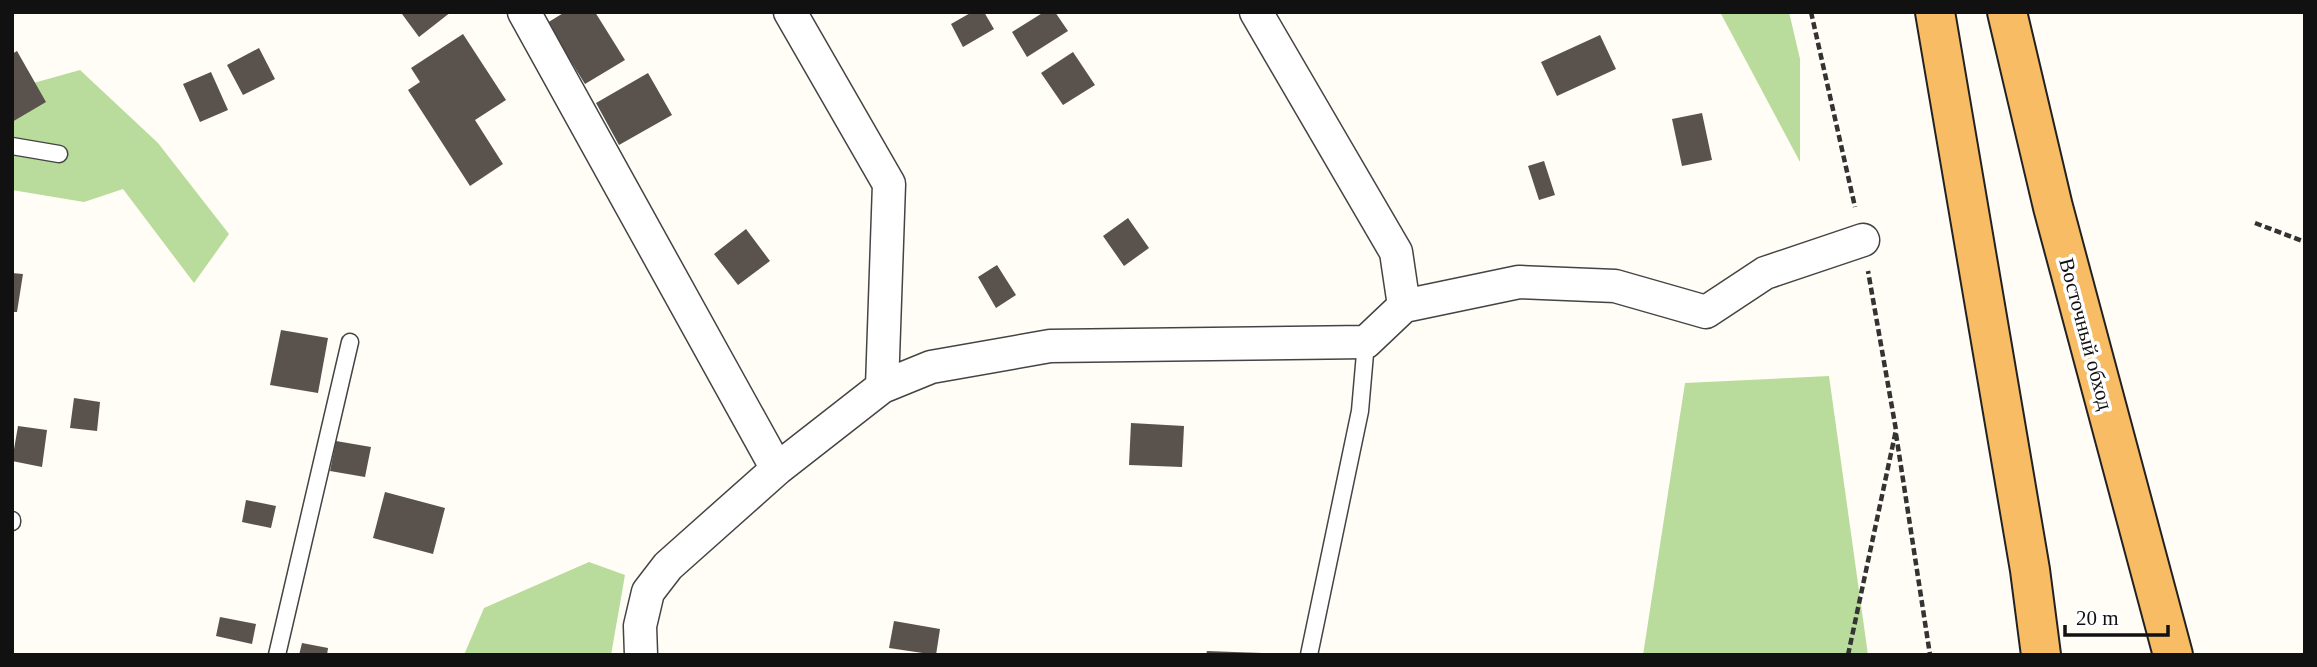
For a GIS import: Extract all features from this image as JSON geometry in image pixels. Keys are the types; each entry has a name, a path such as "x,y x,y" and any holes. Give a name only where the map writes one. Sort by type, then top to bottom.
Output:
{"highway":[{"path":"1935,12 2031,570 2041,655"},
{"name":"Восточный обход","path":"2007,12 2053,207 2173,655"}],"street":[{"path":"524,12 777,469"},
{"path":"790,12 889,184 882,387"},
{"path":"1256,12 1396,252 1404,306"},
{"path":"641,655 640,626 648,592 668,566 777,469 882,387 931,367 1050,346 1366,342 1404,306 1518,282 1615,286 1706,312 1765,273 1863,240"}],"lane":[{"path":"12,146 59,154"},
{"path":"277,655 350,342"},
{"path":"1309,655 1360,411 1366,342"}],"path":[{"path":"1811,12 1863,240 1896,430 1930,655"},
{"path":"2255,223 2305,242"},
{"path":"1848,655 1896,430"}],"green space":[{"path":"1720,12 1789,12 1800,59 1800,162"},
{"path":"80,70 158,143 229,234 194,283 123,189 84,202 12,190 12,89"},
{"path":"1829,376 1868,655 1643,655 1685,383"},
{"path":"589,562 625,575 611,655 464,655 484,608"}],"building":[{"path":"451,12 419,37 402,14"},
{"path":"565,12 595,12 625,60 585,84 547,23"},
{"path":"972,12 984,12 994,29 963,47 951,24"},
{"path":"1044,12 1055,12 1068,31 1027,57 1012,32"},
{"path":"463,34 506,100 475,120 503,164 470,186 408,90 420,82 411,68"},
{"path":"1600,35 1616,69 1557,96 1541,62"},
{"path":"259,48 275,79 243,95 227,65"},
{"path":"17,51 46,102 12,122 12,54"},
{"path":"1073,52 1095,85 1063,105 1041,73"},
{"path":"211,72 228,110 200,122 183,84"},
{"path":"648,73 672,115 619,145 596,103"},
{"path":"1702,113 1712,160 1682,166 1672,119"},
{"path":"1544,161 1555,195 1539,200 1528,166"},
{"path":"1128,218 1149,248 1124,266 1103,236"},
{"path":"746,229 770,261 738,285 714,254"},
{"path":"997,265 1016,295 996,308 978,277"},
{"path":"12,273 23,274 17,312 12,312"},
{"path":"281,330 328,338 318,393 270,385"},
{"path":"74,398 100,402 97,431 70,428"},
{"path":"1131,423 1184,426 1182,467 1129,465"},
{"path":"18,426 47,430 42,467 12,461"},
{"path":"336,441 371,447 365,477 330,471"},
{"path":"385,492 445,508 433,554 373,538"},
{"path":"246,500 276,506 271,528 242,522"},
{"path":"220,617 256,624 252,644 216,636"},
{"path":"894,621 940,629 936,655 889,648"},
{"path":"302,643 328,648 327,655 299,655"},
{"path":"1207,651 1262,653 1262,655 1206,655"}]}
